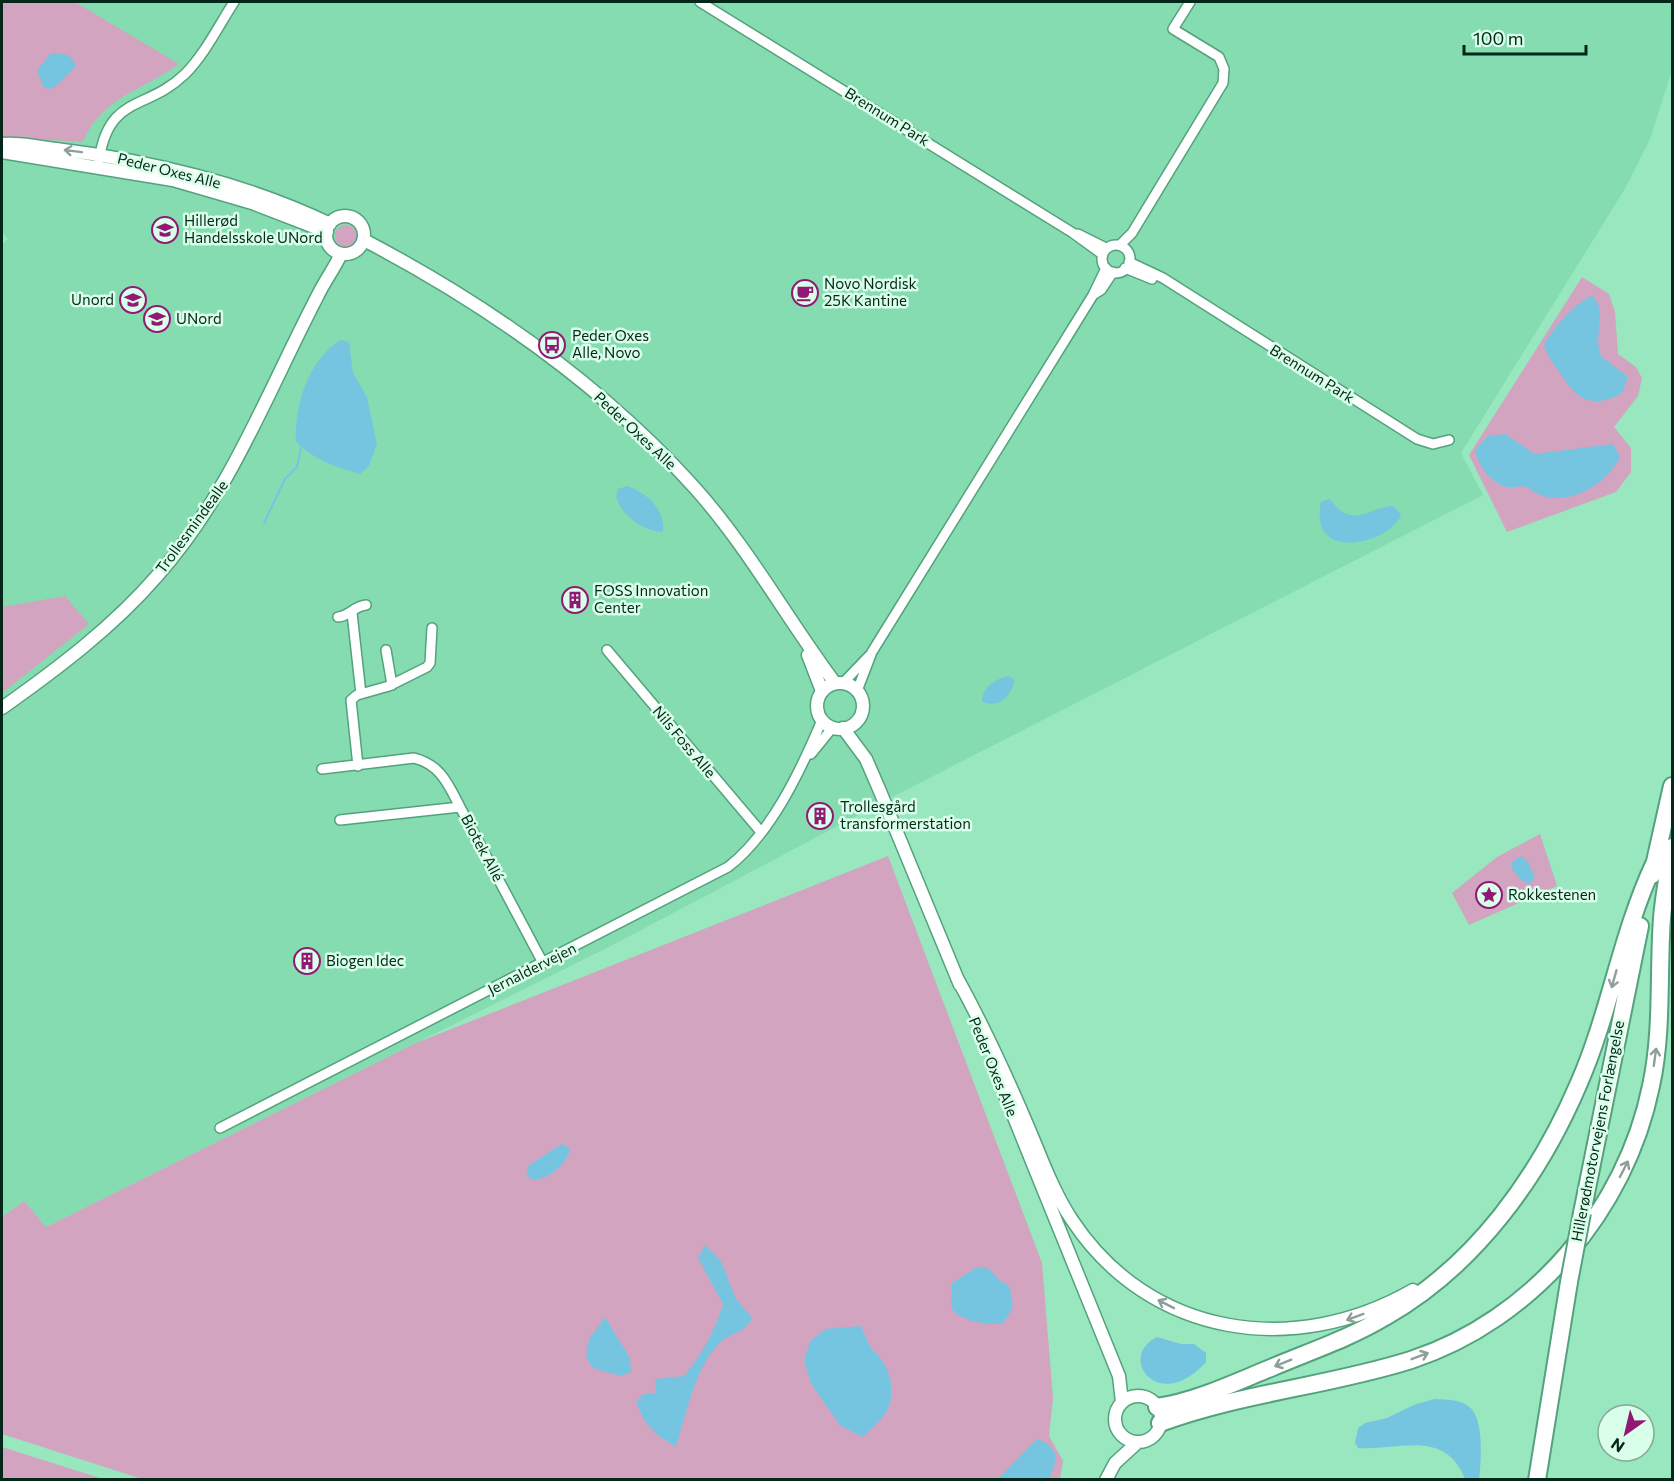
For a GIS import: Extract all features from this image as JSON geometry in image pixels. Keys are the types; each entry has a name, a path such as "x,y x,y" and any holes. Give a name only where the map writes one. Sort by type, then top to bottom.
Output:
{"highway":[{"name":"Hillerødmotorvejens Forlængelse","path":"1537,1479 1582,1214 1672,786"},
{"path":"1159,1415 1192,1411 1378,1369 1443,1348 1521,1299 1575,1246 1612,1192 1630,1157 1649,1095 1657,1048 1662,917 1672,847"},
{"path":"1159,1415 1177,1404 1345,1338 1385,1317 1418,1296 1452,1268 1486,1233 1509,1206 1561,1122 1596,1040 1635,905 1654,864"}],"street":[{"path":"99,160 105,131 112,121 129,106 169,87 184,75 196,62 234,2"},
{"name":"Brennum Park","path":"700,2 1104,251"},
{"path":"872,652 839,683 822,691 817,706 833,725 855,723 862,707 857,691 872,652 1109,270 1127,265 1123,248 1223,83 1224,69 1219,57 1173,29 1190,2"},
{"name":"Peder Oxes Alle","path":"2,144 177,171 245,191 328,228"},
{"name":"Peder Oxes Alle","path":"2,152 99,160"},
{"path":"340,217 351,217 363,228 362,244 354,252 337,252 329,245 328,228 340,217"},
{"name":"Peder Oxes Alle","path":"362,244 417,270 514,329 566,368 627,421 694,488 733,536 804,643 839,683"},
{"path":"1109,270 1104,251 1123,248"},
{"name":"Trollesmindealle","path":"2,708 60,666 110,623 157,577 189,536 232,470 337,252"},
{"name":"Brennum Park","path":"1127,265 1163,278 1417,439 1433,444 1449,440"},
{"path":"338,617 352,613 357,607 366,605"},
{"path":"352,613 362,694"},
{"path":"358,766 350,702 352,698 392,685 427,667 430,663 432,628"},
{"name":"Peder Oxes Alle","path":"804,643 822,691"},
{"path":"386,650 392,685"},
{"name":"Nils Foss Alle","path":"608,650 761,832"},
{"path":"839,683 857,691"},
{"name":"Peder Oxes Alle","path":"855,723 866,759 1119,1376 1134,1396"},
{"name":"Peder Oxes Alle","path":"833,725 866,759"},
{"name":"Jernaldervejen","path":"220,1128 728,867 746,852 761,832 804,763 833,725"},
{"path":"322,769 414,758 426,761 441,772 460,807"},
{"name":"Biotek Allé","path":"340,820 460,807 543,963"},
{"path":"957,978 987,1033 1060,1200 1084,1238 1114,1270 1151,1295 1182,1311 1228,1325 1276,1330 1324,1326 1385,1306 1412,1291 1438,1272 1484,1228 1561,1122"},
{"name":"Peder Oxes Alle","path":"1119,1376 1122,1402"},
{"path":"1106,1479 1115,1462 1119,1433 1115,1417 1122,1402 1134,1396 1147,1398 1159,1415 1153,1437 1138,1442 1115,1462"},
{"path":"1119,1433 1131,1441 1138,1442"}],"shaded area":[{"path":"2,2 1672,2 1672,70 1650,139 1626,187 1461,453 1483,495 898,794 607,948 46,1227 24,1201 2,1217 2,245 8,239 2,232"},
{"path":"2,2 75,2 179,64 112,104 91,127 83,142 2,137"},
{"path":"346,225 354,228 357,236 354,244 346,247 338,244 335,236 338,228"},
{"path":"1582,277 1609,294 1615,312 1618,354 1636,367 1642,378 1638,396 1614,427 1631,448 1631,472 1616,492 1507,532 1469,455"},
{"path":"65,596 89,624 2,693 2,607"},
{"path":"1540,834 1557,886 1469,925 1452,893 1497,857"},
{"path":"888,856 1042,1263 1053,1398 1049,1436 1063,1461 1060,1479 142,1479 2,1434 2,1217 24,1201 46,1227 416,1043"},
{"path":"2,1447 103,1479 2,1479"}],"water":[{"path":"51,53 70,57 76,67 50,89 43,87 37,70"},
{"path":"1593,295 1600,308 1598,344 1601,356 1628,377 1622,393 1602,401 1586,399 1572,389 1550,359 1544,344 1565,316 1578,304"},
{"path":"340,340 349,342 353,373 367,397 377,444 369,466 360,474 318,458 296,442 298,414 305,385 319,360"},
{"path":"1505,434 1535,454 1613,444 1620,457 1606,476 1585,491 1574,496 1550,498 1526,487 1501,485 1495,482 1482,467 1475,450 1488,436"},
{"path":"627,486 648,497 658,509 663,532 640,525 622,509 616,496 618,489"},
{"path":"1329,499 1346,514 1359,515 1393,506 1401,514 1395,524 1384,533 1354,542 1339,541 1327,535 1320,522 1321,502"},
{"path":"1008,676 1015,680 1010,692 1003,700 994,704 982,702 984,692 990,685"},
{"path":"1521,856 1528,862 1535,877 1530,884 1521,880 1512,869 1512,862"},
{"path":"562,1144 570,1148 565,1160 556,1170 544,1177 532,1180 526,1174 529,1165"},
{"path":"705,1245 721,1261 736,1299 752,1318 742,1330 723,1340 706,1362 693,1390 676,1447 651,1428 636,1401 644,1394 656,1393 655,1379 684,1376 702,1351 716,1324 723,1304 698,1258"},
{"path":"985,1267 1008,1285 1010,1291 1012,1305 1003,1323 990,1324 967,1319 951,1307 952,1283 975,1268"},
{"path":"605,1317 630,1358 631,1372 621,1376 593,1368 586,1357 589,1339"},
{"path":"861,1326 871,1348 886,1367 892,1389 889,1407 884,1415 862,1437 840,1425 811,1384 804,1360 810,1342 825,1329"},
{"path":"1157,1337 1181,1344 1194,1344 1206,1353 1206,1362 1189,1377 1173,1383 1159,1383 1148,1377 1142,1368 1141,1357 1145,1346"},
{"path":"1435,1399 1461,1402 1473,1412 1481,1440 1479,1479 1465,1479 1456,1463 1445,1453 1433,1448 1404,1446 1358,1448 1355,1443 1358,1428 1365,1423 1387,1418 1416,1404"},
{"path":"1037,1439 1050,1446 1055,1455 1049,1479 998,1479"}],"waterway":[{"path":"264,523 285,479 297,467 301,448"}],"place":[{"name":"Hillerød Handelsskole UNord","path":"165,230"},
{"name":"Novo Nordisk 25K Kantine","path":"805,293"},
{"name":"Unord","path":"133,300"},
{"name":"UNord","path":"157,319"},
{"name":"Peder Oxes Alle, Novo","path":"552,345"},
{"name":"FOSS Innovation Center","path":"575,600"},
{"name":"Trollesgård transformerstation","path":"820,816"},
{"name":"Rokkestenen","path":"1489,895"},
{"name":"Biogen Idec","path":"307,961"}]}
